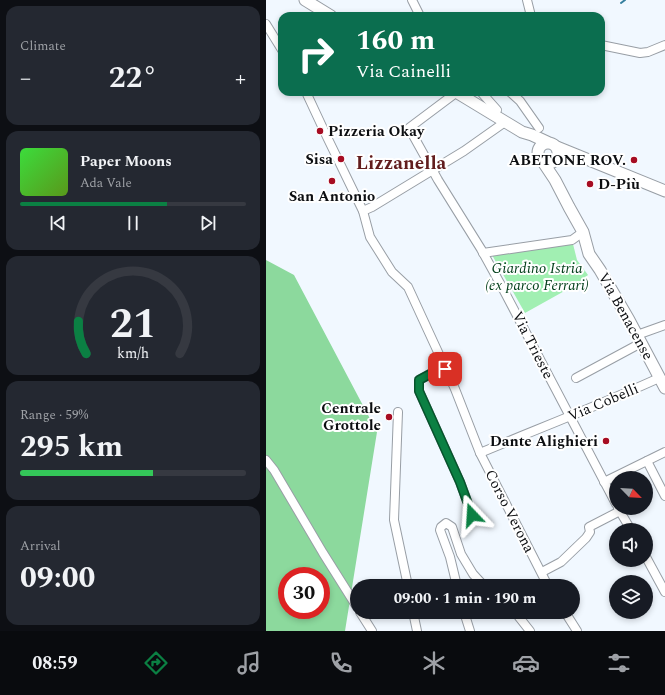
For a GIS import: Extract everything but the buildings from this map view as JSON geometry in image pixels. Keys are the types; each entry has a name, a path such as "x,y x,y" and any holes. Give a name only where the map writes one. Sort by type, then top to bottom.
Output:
{"main road":[{"path":"305,0 324,12"},
{"path":"463,96 522,132 665,191"},
{"path":"522,132 543,162 548,163 567,157 579,156"},
{"path":"537,152 541,144 552,145"},
{"path":"552,145 558,154 555,160"},
{"name":"Via Benacense","path":"555,160 555,180"},
{"name":"Via Benacense","path":"543,162 555,180 583,232 589,254 600,270 665,388"}],"street":[{"path":"412,0 418,12"},
{"path":"528,0 530,12"},
{"path":"266,24 278,44"},
{"path":"605,47 640,53 648,52 665,45"},
{"name":"Corso Verona","path":"308,96 327,137 345,169 363,210 370,237 392,272 408,287 455,389 480,453 545,579"},
{"name":"Via Trieste","path":"451,96 409,128 483,253 528,334 609,491"},
{"path":"485,96 497,110"},
{"path":"514,96 520,101 539,128"},
{"path":"363,210 372,207 433,170 479,141 505,122"},
{"path":"483,253 572,240 583,232"},
{"path":"576,378 639,339 665,325"},
{"path":"445,369 432,373 419,380 419,391 460,482 474,520"},
{"name":"Via Cobelli","path":"480,453 570,417 659,378"},
{"path":"398,412 394,520 407,579"},
{"path":"604,482 665,452"},
{"path":"266,460 274,470 350,596"},
{"path":"647,461 665,496"},
{"path":"542,572 562,562 586,538 590,532 589,527 609,513"},
{"path":"455,579 450,557 440,530 441,526 446,523 452,527 461,554 478,579"},
{"path":"651,567 665,592"},
{"path":"364,619 372,631"},
{"path":"414,619 417,631"},
{"path":"466,619 470,631"},
{"path":"521,619 530,631"},
{"path":"569,619 577,631"}],"green space":[{"name":"Giardino Istria (ex parco Ferrari)","path":"573,244 577,260 588,275 577,284 525,313 492,255"},
{"path":"266,260 294,275 377,432 353,579 350,579 350,600 345,631 266,631"}],"waterway":[{"path":"621,3 625,0"}],"place":[{"name":"Pizzeria Okay","path":"320,131"},
{"name":"Sisa","path":"341,159"},
{"name":"ABETONE ROV.","path":"634,160"},
{"name":"San Antonio","path":"332,181"},
{"name":"D-Più","path":"590,184"},
{"name":"Centrale Grottole","path":"389,417"},
{"name":"Dante Alighieri","path":"606,441"}],"district":[{"name":"Lizzanella","path":"401,162"}],"route":[{"path":"445,369 432,373 419,380 419,391 433,425 460,482 472,515"}]}
